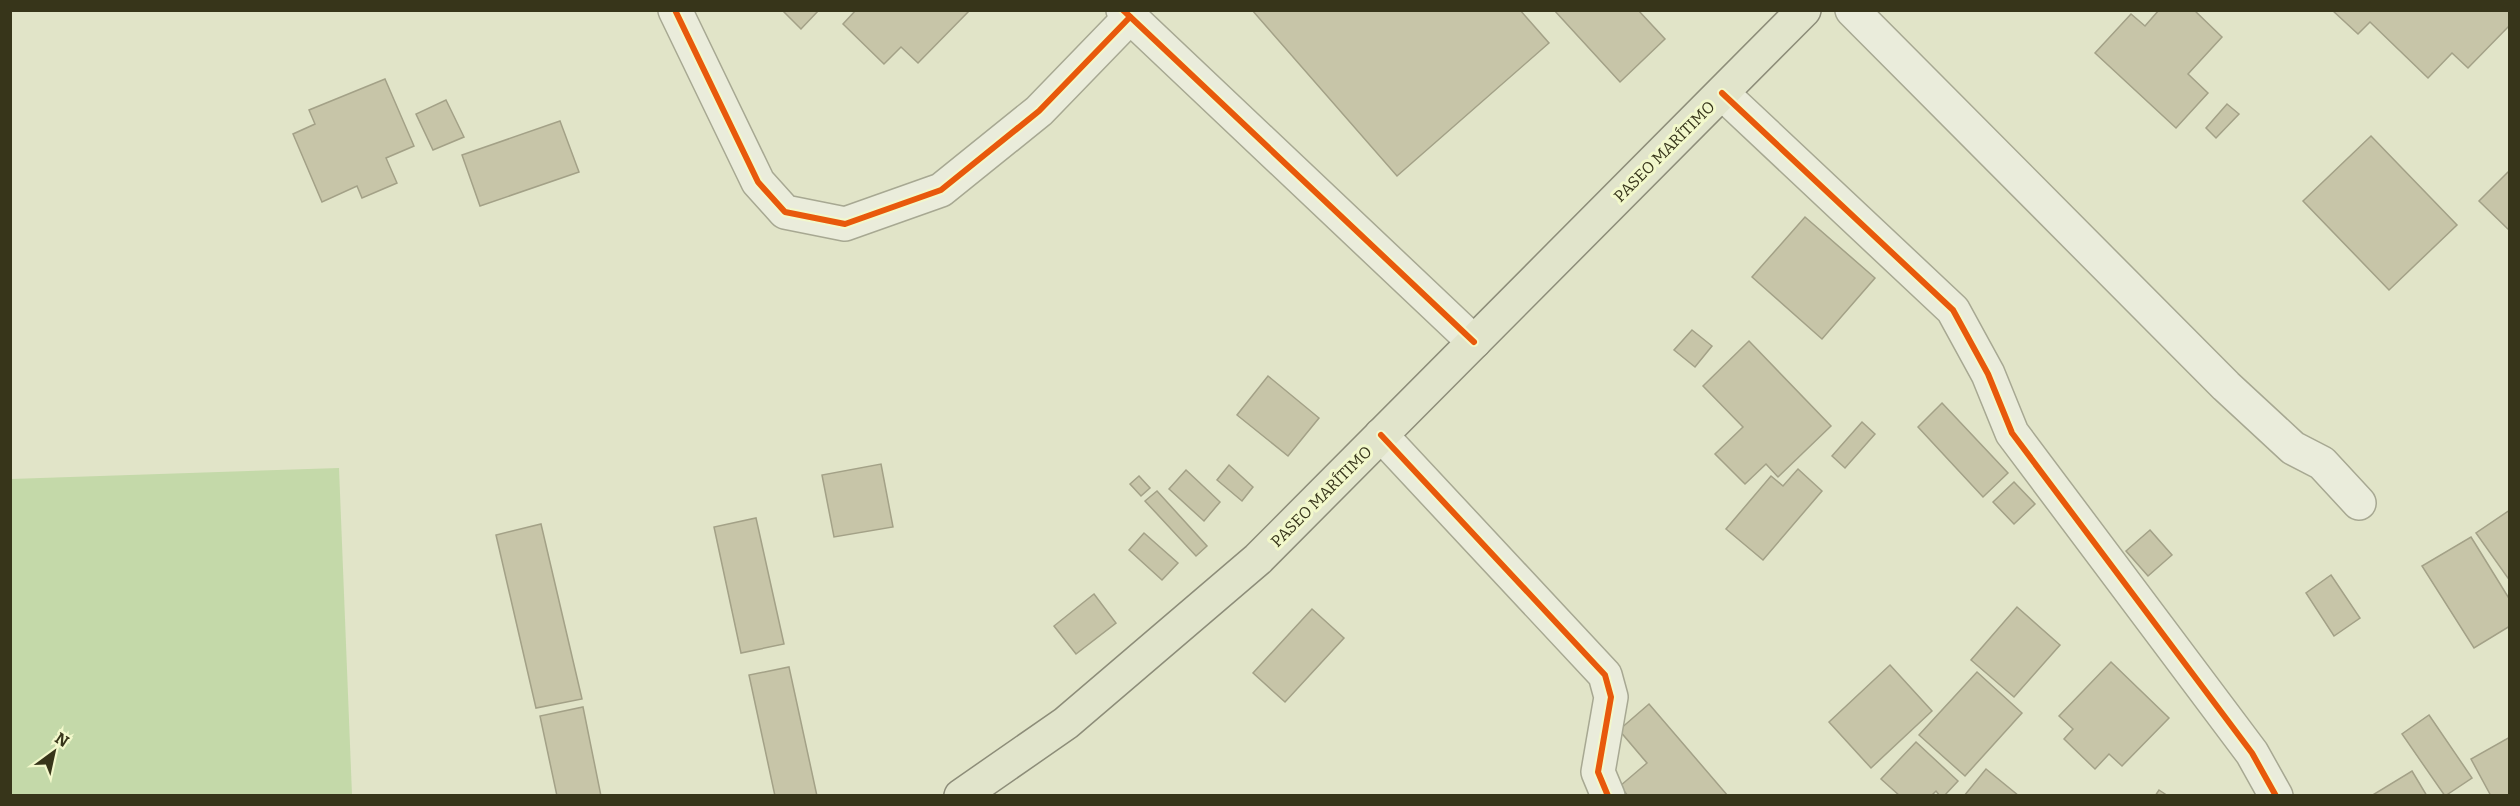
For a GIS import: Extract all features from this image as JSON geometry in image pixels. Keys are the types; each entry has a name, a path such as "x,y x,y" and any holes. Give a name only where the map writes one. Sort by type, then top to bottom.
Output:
{"main road":[{"name":"PASEO MARÍTIMO","path":"961,795 1066,723 1258,559 1804,10"}],"street":[{"path":"675,10 758,182 785,212 845,224 940,190 1039,111 1127,14 1474,342"},
{"path":"1852,10 2226,386 2293,448 2322,463 2359,503"},
{"path":"1722,93 1953,310 1988,374 2012,433 2252,753 2276,795"},
{"path":"1381,435 1605,675 1611,697 1598,772 1608,795"}],"green space":[{"path":"339,468 352,795 11,795 11,479"}],"building":[{"path":"782,10 819,10 801,29"},
{"path":"856,10 970,10 918,63 901,47 884,64 843,24"},
{"path":"1252,10 1520,10 1549,43 1397,176"},
{"path":"1554,10 1638,10 1665,39 1620,82"},
{"path":"2159,10 2194,10 2222,37 2188,74 2208,93 2176,128 2095,53 2131,14 2145,26"},
{"path":"2332,10 2510,10 2510,25 2468,68 2452,53 2428,78 2370,22 2358,34"},
{"path":"385,79 414,146 386,158 397,183 362,198 357,186 322,202 293,134 315,124 309,110"},
{"path":"446,100 464,137 433,150 416,114"},
{"path":"2227,104 2239,114 2216,138 2206,128"},
{"path":"560,121 579,172 480,206 462,155"},
{"path":"2371,136 2457,225 2389,290 2303,201"},
{"path":"2510,170 2510,231 2479,201"},
{"path":"1805,217 1875,278 1822,339 1752,277"},
{"path":"1692,330 1712,346 1695,367 1674,350"},
{"path":"1749,341 1831,426 1778,477 1766,464 1745,484 1715,454 1743,427 1703,386"},
{"path":"1268,376 1319,418 1288,456 1237,415"},
{"path":"1942,403 2008,473 1983,497 1918,427"},
{"path":"1862,422 1875,434 1845,468 1832,456"},
{"path":"881,464 893,527 834,537 822,475"},
{"path":"1229,465 1253,487 1242,501 1217,480"},
{"path":"1798,469 1822,491 1763,560 1726,529 1771,476 1783,486"},
{"path":"1186,470 1220,502 1204,521 1169,489"},
{"path":"1139,476 1150,488 1141,496 1130,484"},
{"path":"2014,482 2035,504 2014,524 1993,502"},
{"path":"1157,491 1207,546 1196,556 1145,501"},
{"path":"2510,510 2510,581 2476,533"},
{"path":"756,518 784,644 741,653 714,527"},
{"path":"541,524 582,699 536,708 496,535"},
{"path":"2150,530 2172,555 2148,576 2126,551"},
{"path":"1144,533 1178,563 1162,580 1129,550"},
{"path":"2471,537 2510,600 2510,626 2474,648 2422,566"},
{"path":"2331,575 2360,618 2334,636 2306,593"},
{"path":"1094,594 1116,623 1076,654 1054,626"},
{"path":"2017,607 2060,645 2014,697 1971,660"},
{"path":"1312,609 1344,638 1285,702 1253,673"},
{"path":"2111,662 2169,718 2122,766 2109,754 2095,769 2064,739 2073,729 2059,716"},
{"path":"1890,665 1932,711 1871,768 1829,722"},
{"path":"789,667 817,796 775,796 749,675"},
{"path":"1977,672 2022,713 1965,776 1919,735"},
{"path":"1649,704 1728,796 1628,796 1620,786 1647,763 1619,730"},
{"path":"583,707 601,796 557,796 540,716"},
{"path":"2429,715 2472,778 2445,796 2402,734"},
{"path":"2510,737 2510,796 2491,796 2471,759"},
{"path":"1916,742 1958,781 1944,796 1940,796 1936,791 1931,796 1900,796 1881,779"},
{"path":"1986,769 2019,796 1964,796"},
{"path":"2412,771 2427,796 2371,796"},
{"path":"2159,790 2168,796 2155,796"}],"cycle path":[{"path":"675,10 758,182 785,212 845,224 941,190 1039,111 1130,17"},
{"path":"1123,10 1474,342"},
{"path":"1722,93 1953,310 1988,374 2012,433 2252,753 2276,796"},
{"path":"1381,435 1605,675 1611,697 1598,772 1608,796"}]}
